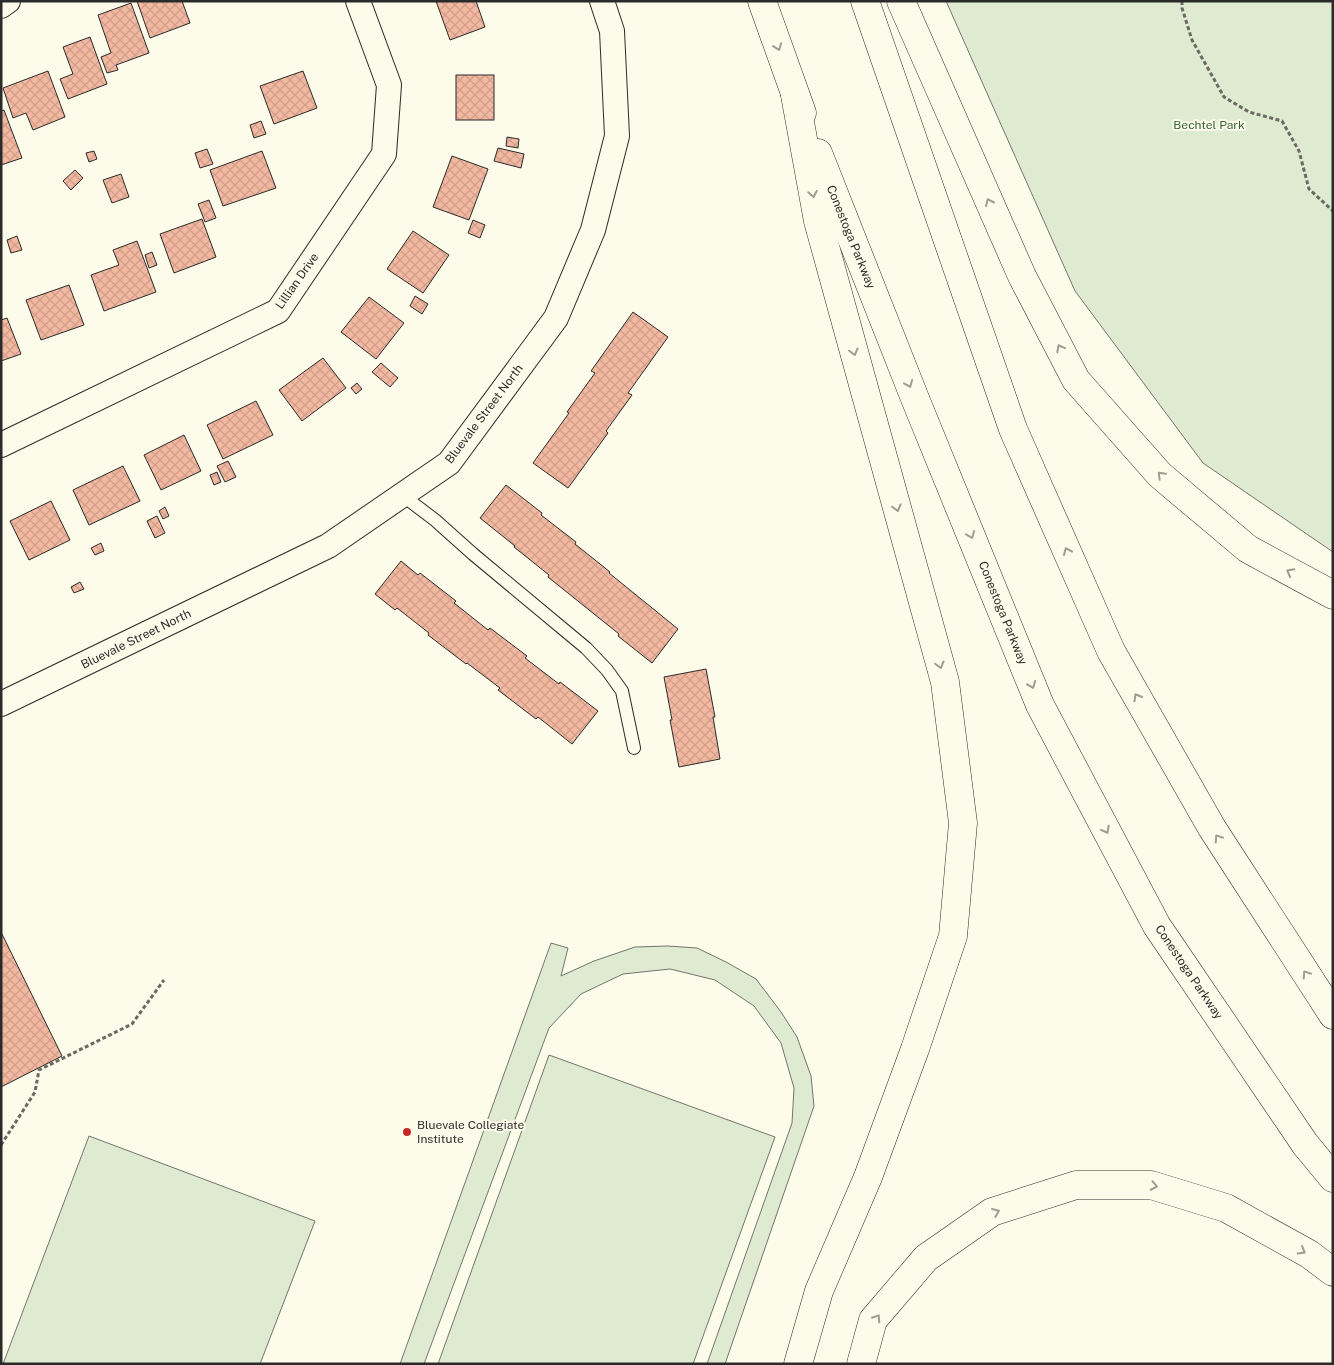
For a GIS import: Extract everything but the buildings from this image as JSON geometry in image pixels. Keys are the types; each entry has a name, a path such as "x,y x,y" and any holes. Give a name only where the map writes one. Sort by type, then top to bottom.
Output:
{"highway":[{"name":"Conestoga Parkway","path":"762,1 795,95 914,396 1040,705 1157,926 1305,1144 1333,1178"},
{"path":"865,1 1013,429 1111,651 1212,828 1333,1015"},
{"path":"901,1 1022,276 1076,380 1160,475 1248,549 1333,595"},
{"path":"795,95 818,221 945,682 963,823 953,936 915,1049 871,1168 819,1291 798,1364"},
{"path":"861,1364 873,1320 926,1258 992,1212 1076,1185 1151,1185 1226,1208 1309,1254 1333,1272"}],"street":[{"path":"1,6 8,1"},
{"name":"Lillian Drive","path":"1,445 278,311 384,154 388,85 358,1"},
{"name":"Bluevale Street North","path":"1,704 328,546 450,463 556,318 593,230 617,136 612,32 602,1"}],"lane":[{"path":"402,495 435,520 586,648 607,670 622,691 634,748"}],"path":[{"path":"1182,1 1182,8 1192,40 1224,97 1249,112 1282,121 1299,151 1309,189 1333,211"},
{"path":"1,1145 35,1092 39,1070 132,1024 164,980"}],"green space":[{"name":"Bechtel Park","path":"946,1 1333,1 1333,552 1203,463 1075,291"},
{"path":"551,943 568,948 561,976 594,961 635,947 668,946 697,948 756,979 797,1037 811,1076 814,1106 725,1364 707,1364 792,1123 794,1088 781,1043 754,1006 715,980 670,969 623,974 581,994 549,1028 424,1364 400,1364"},
{"path":"549,1055 775,1137 693,1364 438,1364"},
{"path":"89,1136 315,1221 260,1364 3,1364"}],"place":[{"name":"Bluevale Collegiate Institute","path":"407,1132"}]}
